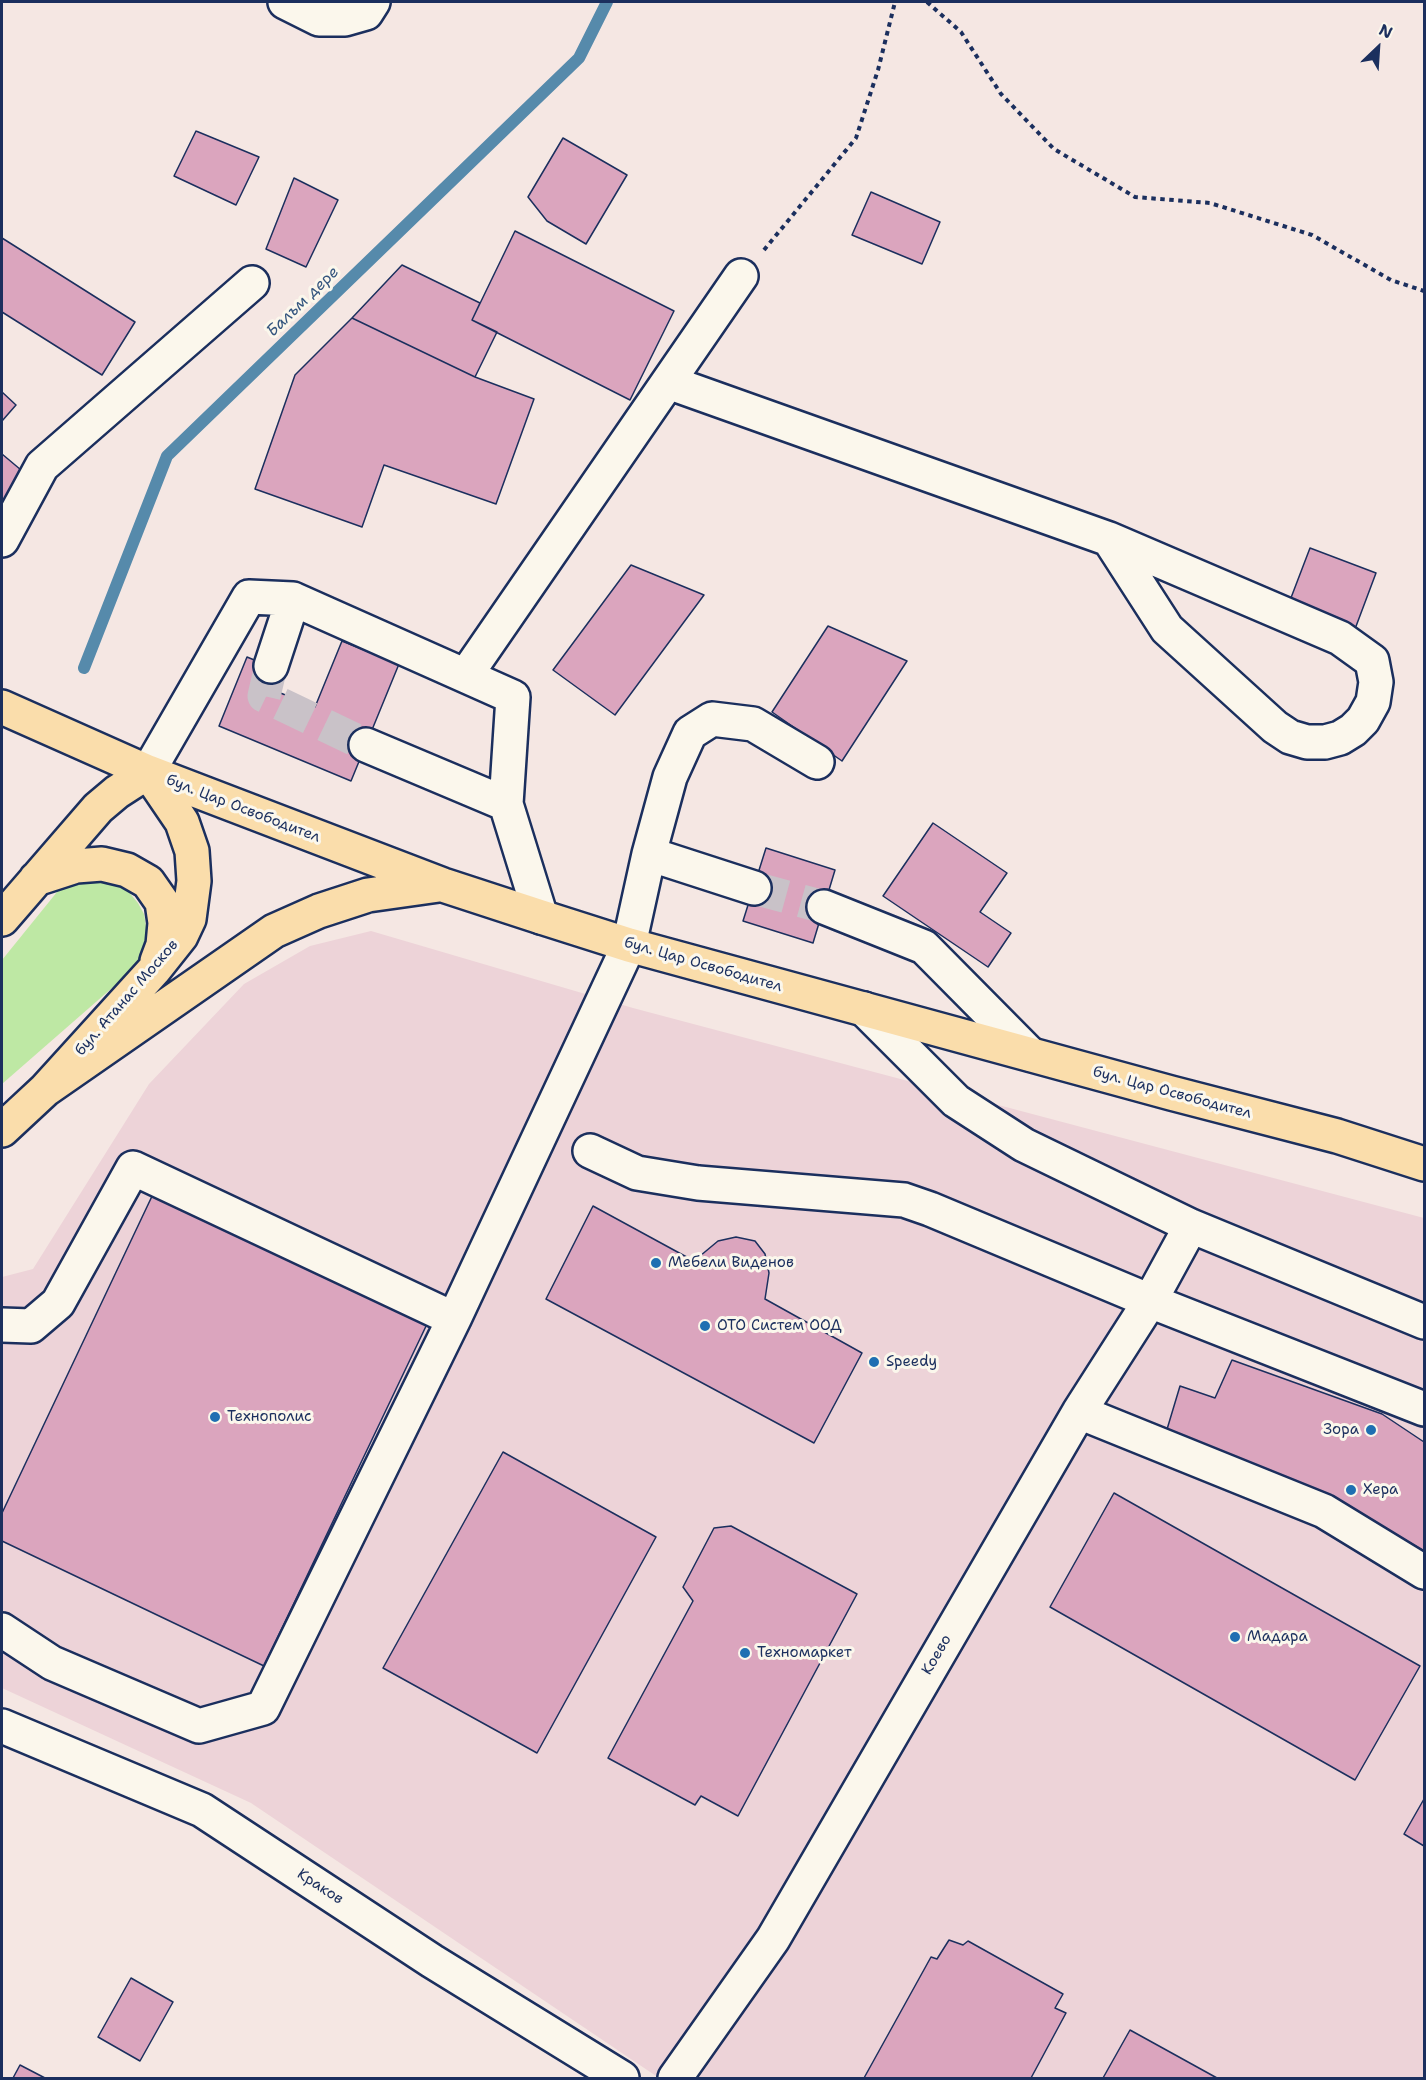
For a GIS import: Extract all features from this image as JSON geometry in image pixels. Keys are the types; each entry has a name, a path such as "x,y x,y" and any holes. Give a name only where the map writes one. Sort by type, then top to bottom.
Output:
{"main road":[{"name":"бул. Цар Освободител","path":"2,707 148,772 443,885 541,917 629,945 1337,1136 1425,1164"},
{"path":"2,919 98,808 117,792 148,772"},
{"name":"бул. Атанас Москов","path":"2,1130 45,1090 154,970 181,936 189,919 194,881 192,851 182,822 148,772"},
{"path":"36,879 76,866 102,864 127,870 148,882 162,902 165,924 163,945 154,970"},
{"path":"45,1090 274,931 320,911 368,895 443,885"}],"street":[{"path":"285,2 319,19 345,19 366,13 373,2"},
{"path":"466,675 741,276"},
{"path":"2,540 42,466 252,283"},
{"path":"668,382 1109,539 1340,638 1372,661 1376,682 1373,702 1363,720 1346,734 1325,742 1307,742 1290,737 1275,727 1167,629 1109,539"},
{"path":"148,772 249,597 293,599 513,697 506,804 541,917"},
{"path":"271,666 293,599"},
{"path":"2,1630 51,1663 199,1726 263,1708 454,1319 629,945 649,854 670,777 690,733 712,719 753,724 817,762"},
{"path":"366,745 506,804"},
{"path":"649,854 754,888"},
{"path":"824,907 924,947 1030,1054"},
{"path":"864,1009 956,1101 1014,1139 1191,1226 1425,1322"},
{"path":"590,1151 637,1173 698,1183 904,1200 1150,1301 1425,1408"},
{"path":"2,1325 31,1326 58,1303 133,1168 454,1319"},
{"name":"Коево","path":"675,2079 773,1940 1078,1412 1150,1301 1191,1226"},
{"path":"1078,1412 1324,1511 1425,1572"},
{"name":"Краков","path":"2,1726 202,1810 432,1961 622,2079"}],"path":[{"path":"741,276 782,230 856,138 878,70 895,2"},
{"path":"927,2 961,32 1000,94 1054,149 1135,197 1210,202 1312,235 1391,280 1425,291"}],"shaded area":[{"path":"371,931 633,1008 1424,1218 1424,2078 659,2078 251,1803 2,1688 2,1277 33,1269 149,1084 244,984 310,946"}],"green space":[{"path":"97,879 114,883 128,891 138,903 144,914 146,926 143,951 128,974 2,1084 2,960 57,892 80,880"}],"building":[{"path":"196,131 259,157 236,205 174,176"},
{"path":"563,138 627,175 586,244 547,221 528,197"},
{"path":"294,178 338,200 306,267 266,249"},
{"path":"871,192 940,222 922,264 852,235"},
{"path":"515,231 674,311 630,400 472,320"},
{"path":"2,238 135,322 102,375 2,312"},
{"path":"402,265 480,303 472,320 497,332 475,377 352,318"},
{"path":"352,318 475,377 534,399 496,504 384,465 362,527 255,489 295,375"},
{"path":"2,392 16,405 2,421"},
{"path":"2,454 27,475 2,507"},
{"path":"1310,548 1376,573 1355,629 1289,603"},
{"path":"631,565 704,595 615,715 553,670"},
{"path":"828,626 907,661 842,761 772,712"},
{"path":"342,641 399,664 351,781 219,726 247,657 286,673 278,692 315,707"},
{"path":"933,823 1007,873 980,912 1011,933 988,967 883,896"},
{"path":"766,848 835,870 813,943 743,921"},
{"name":"Технополис","path":"154,1192 428,1322 264,1666 2,1541 2,1513"},
{"name":"ОТО Систем ООД","path":"593,1206 694,1261 718,1241 736,1237 755,1241 765,1254 769,1273 765,1299 862,1353 814,1443 546,1299"},
{"path":"1232,1360 1382,1414 1424,1442 1424,1551 1331,1498 1165,1436 1180,1386 1215,1398"},
{"path":"503,1452 656,1537 537,1753 383,1668"},
{"name":"Мадара","path":"1114,1493 1420,1666 1355,1780 1050,1607"},
{"name":"Техномаркет","path":"731,1526 857,1594 738,1816 701,1796 695,1805 608,1758 693,1601 683,1587 714,1528"},
{"path":"1424,1799 1424,1846 1404,1834"},
{"path":"949,1940 963,1945 968,1941 1063,1994 1055,2008 1066,2013 1031,2078 864,2078 931,1957 937,1959"},
{"path":"131,1978 173,2002 140,2061 98,2037"},
{"path":"1130,2030 1217,2078 1103,2078"},
{"path":"20,2065 45,2078 13,2078"}],"waterway":[{"name":"Балъм дере","path":"84,668 167,456 579,58 607,2"}],"tunnel":[{"path":"271,666 264,696 366,745"},
{"path":"754,888 824,907"}],"place":[{"name":"Мебели Виденов","path":"656,1263"},
{"name":"ОТО Систем ООД","path":"705,1326"},
{"name":"Speedy","path":"874,1362"},
{"name":"Технополис","path":"215,1417"},
{"name":"Зора","path":"1371,1430"},
{"name":"Хера","path":"1351,1490"},
{"name":"Мадара","path":"1235,1637"},
{"name":"Техномаркет","path":"745,1653"}]}
